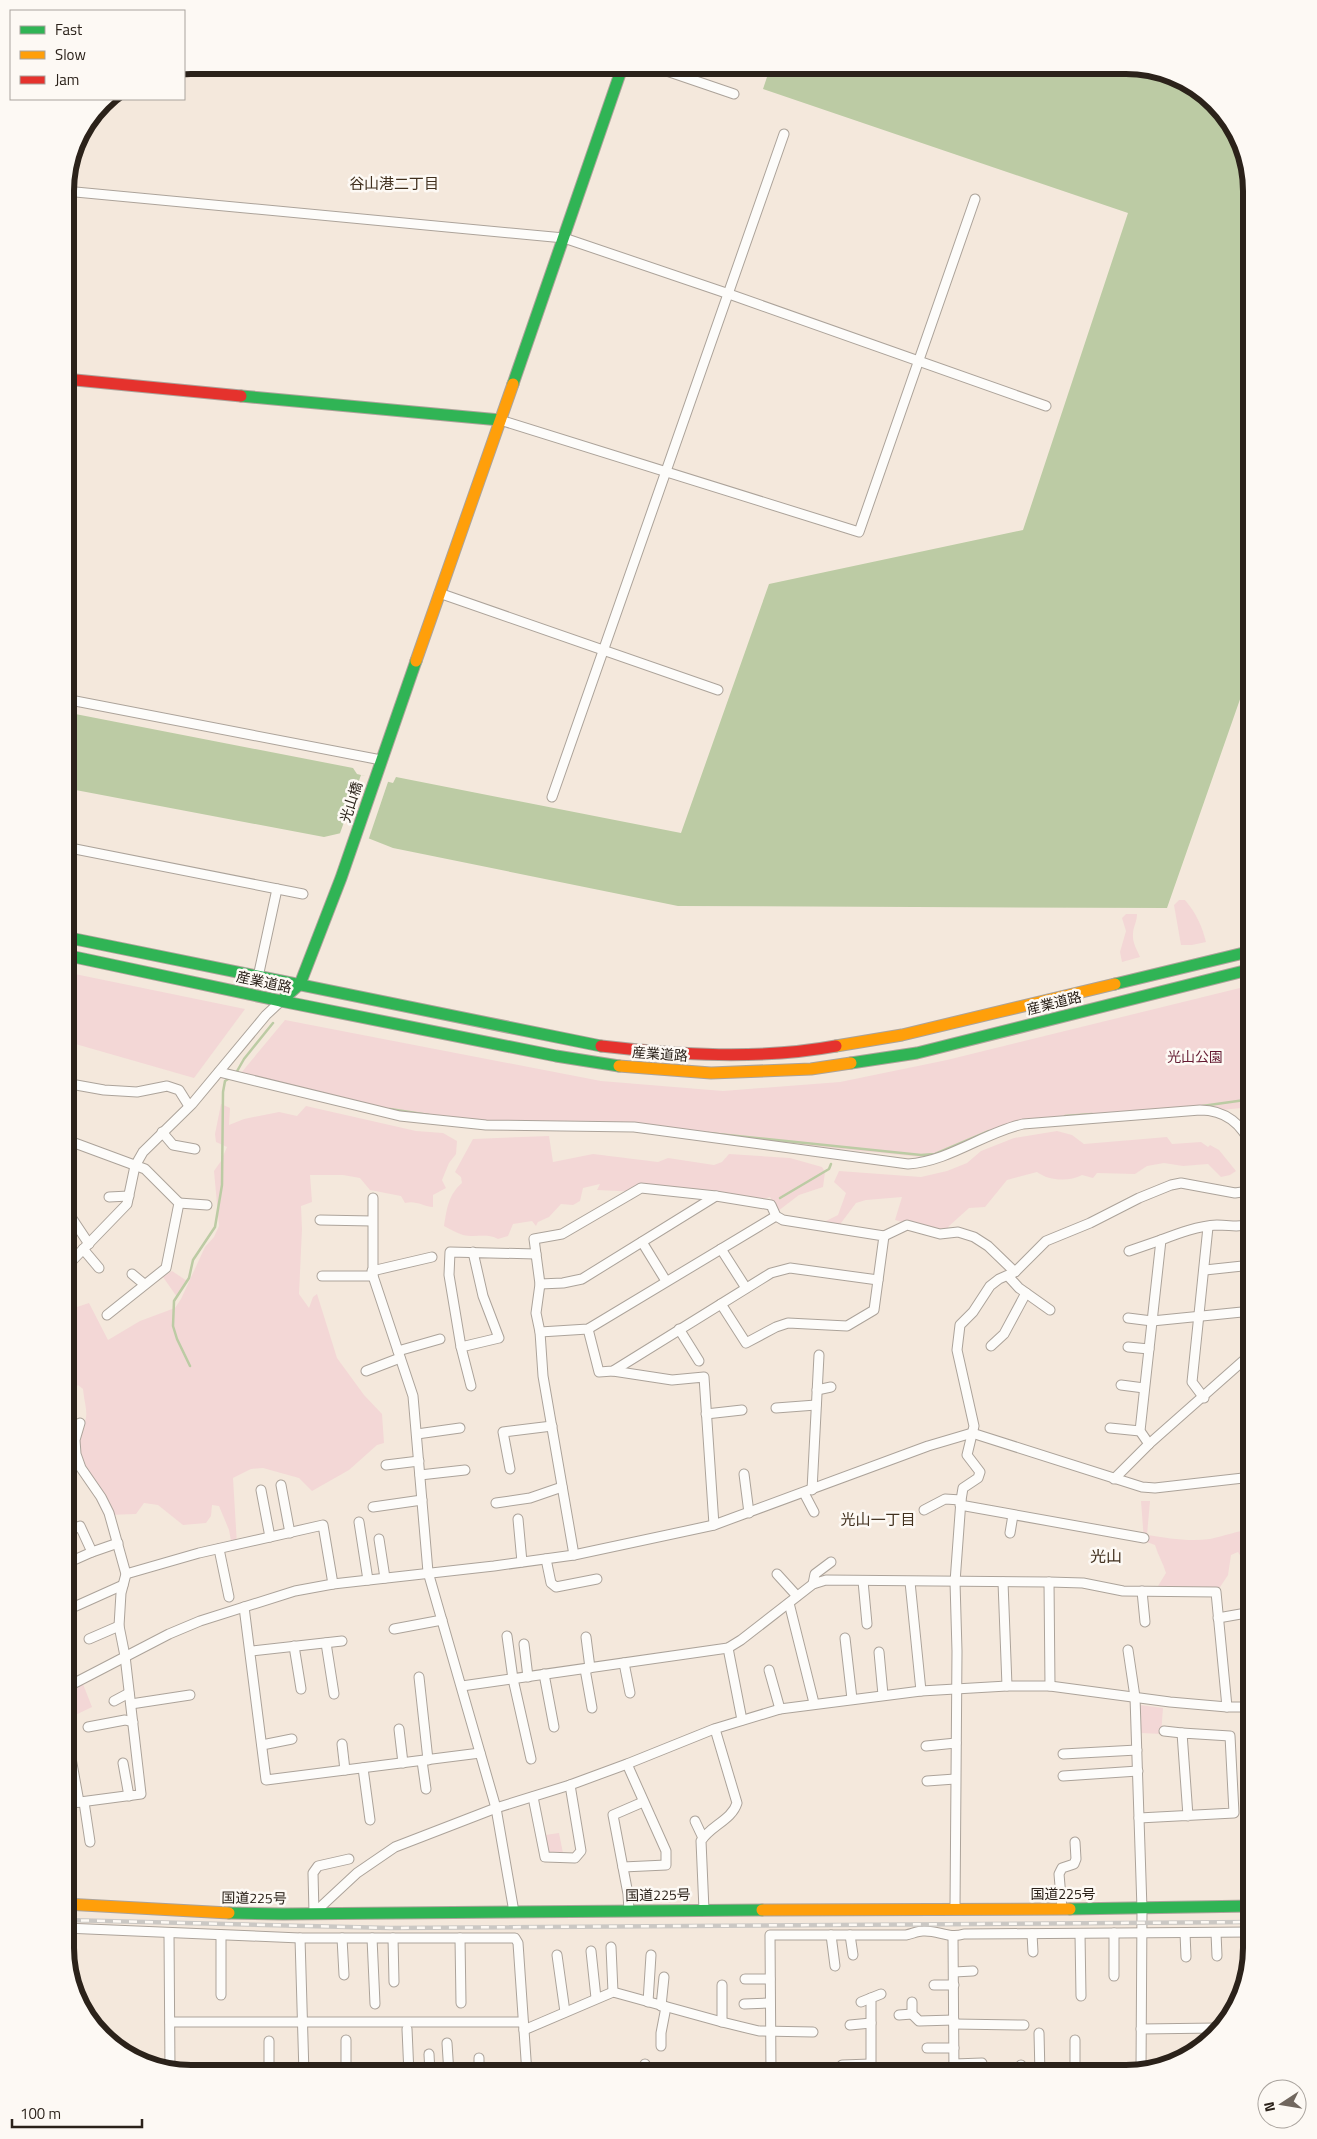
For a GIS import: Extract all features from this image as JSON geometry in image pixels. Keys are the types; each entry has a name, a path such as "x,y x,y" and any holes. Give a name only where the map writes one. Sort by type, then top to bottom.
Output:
{"main road":[{"name":"光山橋","path":"300,984 354,842 379,765 621,74"},
{"path":"74,380 500,420"},
{"name":"産業道路","path":"74,939 602,1046 673,1053 782,1054 902,1035 1243,953"},
{"name":"産業道路","path":"74,956 281,1001 556,1056 614,1066 712,1073 811,1069 917,1053 1243,971"},
{"path":"281,1001 300,984"},
{"name":"国道225号","path":"74,1904 233,1913 955,1908 1062,1910 1243,1906"}],"street":[{"path":"675,74 734,94"},
{"path":"552,797 784,134"},
{"path":"74,192 564,238 1046,406"},
{"path":"500,420 859,532 975,199"},
{"path":"439,593 718,690"},
{"path":"74,701 379,765"},
{"path":"74,849 303,894"},
{"path":"258,977 277,889"},
{"path":"74,1259 127,1204 135,1166 143,1152 189,1106 227,1074 266,1014 281,1001"},
{"path":"227,1074 400,1116 486,1125 634,1126 908,1164 936,1160 1002,1130 1023,1124 1209,1110 1227,1116 1243,1131"},
{"path":"74,1085 104,1090 136,1092 167,1086 179,1090 189,1106"},
{"path":"162,1132 173,1145 195,1150"},
{"path":"74,1143 145,1169 179,1202 207,1205"},
{"path":"955,1908 956,1582 960,1502 963,1488 978,1478 980,1472 967,1455 974,1426 957,1350 960,1325 973,1312 990,1286 999,1279 1011,1274 1046,1241 1090,1223 1171,1185 1181,1183 1235,1193 1243,1191"},
{"path":"574,1555 543,1376 540,1332 536,1313 540,1284 534,1239 562,1234 641,1188 716,1196 771,1205 776,1216 783,1220 884,1236 907,1225 940,1234 958,1232 974,1237 988,1246 1026,1293 1050,1310"},
{"path":"109,1197 129,1196"},
{"path":"540,1284 563,1283 582,1278 716,1196"},
{"path":"373,1198 373,1273 413,1396 428,1572 496,1808 514,1912"},
{"path":"107,1315 166,1268 179,1202"},
{"path":"540,1332 588,1328 776,1216"},
{"path":"320,1220 372,1221"},
{"path":"74,1224 99,1268"},
{"path":"1129,1251 1184,1231 1217,1225 1238,1228 1243,1227"},
{"path":"1204,1398 1192,1382 1208,1227"},
{"path":"721,1304 746,1342 776,1326 788,1323 847,1326 874,1310 884,1236"},
{"path":"1149,1444 1140,1431 1161,1240"},
{"path":"642,1242 666,1281"},
{"path":"721,1249 746,1288"},
{"path":"471,1386 461,1347 449,1275 450,1252 536,1254"},
{"path":"461,1347 499,1338 483,1296 473,1252"},
{"path":"322,1276 373,1273 432,1257"},
{"path":"1205,1270 1243,1266"},
{"path":"613,1371 771,1273 790,1268 878,1280"},
{"path":"132,1274 144,1284"},
{"path":"991,1346 1004,1334 1026,1293"},
{"path":"1128,1318 1152,1321 1200,1318 1243,1312"},
{"path":"588,1328 599,1372 613,1371 672,1380 704,1377 714,1525"},
{"path":"679,1329 699,1361"},
{"path":"366,1371 399,1355 440,1339"},
{"path":"1128,1347 1149,1349"},
{"path":"814,1512 808,1492 816,1405 818,1355"},
{"path":"1114,1479 1149,1444 1204,1398 1243,1361"},
{"path":"1122,1386 1144,1388"},
{"path":"817,1390 831,1387"},
{"path":"776,1408 816,1405"},
{"path":"706,1414 742,1410"},
{"path":"74,1803 141,1794 125,1656 119,1626 123,1585 126,1574 109,1513 101,1497 81,1468 76,1454 75,1440 80,1423"},
{"path":"510,1469 503,1432 552,1426"},
{"path":"417,1434 460,1428"},
{"path":"1110,1428 1140,1431"},
{"path":"74,1683 169,1634 295,1591 333,1584 574,1555 714,1525 808,1492 928,1446 972,1433 1142,1487 1156,1488 1243,1478"},
{"path":"386,1464 419,1461"},
{"path":"420,1475 465,1470"},
{"path":"744,1474 749,1513"},
{"path":"280,1485 290,1532"},
{"path":"496,1503 530,1498 562,1487"},
{"path":"261,1490 270,1537"},
{"path":"373,1507 422,1500"},
{"path":"924,1510 945,1500 1144,1538"},
{"path":"1010,1533 1013,1514"},
{"path":"518,1518 522,1562"},
{"path":"359,1522 368,1580"},
{"path":"126,1574 219,1549 323,1525 333,1584"},
{"path":"74,1529 80,1526 92,1552"},
{"path":"379,1539 385,1578"},
{"path":"74,1560 118,1543"},
{"path":"219,1549 229,1597"},
{"path":"546,1559 551,1583 556,1587 597,1579"},
{"path":"813,1584 815,1574 831,1562"},
{"path":"777,1574 797,1596"},
{"path":"462,1686 728,1648 813,1584 826,1580 1049,1582 1083,1583 1124,1591 1216,1592 1227,1707"},
{"path":"863,1581 867,1624"},
{"path":"910,1582 921,1691"},
{"path":"1003,1582 1007,1686"},
{"path":"1049,1582 1050,1686"},
{"path":"74,1607 123,1585"},
{"path":"1142,1591 1145,1622"},
{"path":"789,1602 814,1703"},
{"path":"244,1607 266,1780 480,1753"},
{"path":"1218,1618 1243,1614"},
{"path":"394,1629 442,1620"},
{"path":"89,1639 119,1626"},
{"path":"507,1636 513,1679 531,1759"},
{"path":"586,1637 592,1708"},
{"path":"845,1638 852,1699"},
{"path":"251,1651 342,1641"},
{"path":"326,1643 334,1694"},
{"path":"524,1644 528,1677"},
{"path":"294,1646 301,1689"},
{"path":"728,1648 742,1720"},
{"path":"1128,1650 1135,1697 1138,1771 1142,1909 1141,2064"},
{"path":"879,1652 883,1695"},
{"path":"624,1663 630,1693"},
{"path":"770,1670 780,1709"},
{"path":"544,1674 554,1727"},
{"path":"419,1677 416,1692 425,1760 426,1790"},
{"path":"314,1913 357,1873 396,1847 496,1808 570,1785 627,1764 715,1729 780,1709 814,1703 921,1691 1007,1686 1050,1686 1135,1697 1243,1707"},
{"path":"114,1701 129,1693"},
{"path":"131,1704 190,1695"},
{"path":"88,1727 125,1720 133,1722"},
{"path":"399,1729 403,1763"},
{"path":"704,1910 701,1841 724,1819 737,1803 715,1729"},
{"path":"1139,1818 1234,1813 1230,1736 1164,1730"},
{"path":"1182,1732 1188,1816"},
{"path":"262,1745 292,1739"},
{"path":"926,1746 956,1743"},
{"path":"342,1744 345,1770"},
{"path":"1063,1754 1137,1750"},
{"path":"123,1763 129,1796"},
{"path":"623,1867 666,1865 666,1851 627,1764"},
{"path":"363,1768 370,1820"},
{"path":"74,1769 90,1842"},
{"path":"1063,1776 1138,1771"},
{"path":"927,1781 955,1779"},
{"path":"533,1796 544,1857 575,1858 582,1851 570,1785"},
{"path":"629,1911 628,1894 613,1815 643,1802"},
{"path":"695,1821 703,1838"},
{"path":"1062,1910 1059,1874 1062,1868 1074,1864 1076,1859 1075,1842"},
{"path":"314,1913 314,1873 318,1866 349,1859"},
{"path":"74,1929 300,1938 515,1938 518,1943 526,2065"},
{"path":"770,2065 770,1935 906,1935 922,1931 939,1932 953,1937 964,1934 1243,1932"},
{"path":"1185,1933 1186,1957"},
{"path":"1216,1933 1217,1956"},
{"path":"169,1934 170,2063"},
{"path":"1032,1934 1033,1952"},
{"path":"1080,1934 1081,1996"},
{"path":"1114,1934 1114,1976"},
{"path":"221,1935 221,1996"},
{"path":"831,1935 835,1966"},
{"path":"850,1935 853,1955"},
{"path":"953,1937 954,2065"},
{"path":"300,1938 304,2065"},
{"path":"342,1938 344,1975"},
{"path":"372,1938 375,2004"},
{"path":"393,1938 394,1982"},
{"path":"460,1938 461,2003"},
{"path":"611,1947 613,1992"},
{"path":"591,1951 596,1998"},
{"path":"557,1955 565,2012"},
{"path":"648,2002 650,1955"},
{"path":"954,1972 972,1971"},
{"path":"661,2046 660,2033 664,2006 664,1977"},
{"path":"746,1979 770,1979"},
{"path":"722,1986 722,2022"},
{"path":"934,1986 954,1986"},
{"path":"170,2022 303,2021 524,2026 565,2012 613,1992 759,2031 814,2032"},
{"path":"861,2002 881,1994"},
{"path":"871,1998 871,2065"},
{"path":"912,2002 912,2014 919,2021 1024,2025"},
{"path":"744,2004 769,2003"},
{"path":"900,2015 912,2014"},
{"path":"850,2026 871,2023"},
{"path":"1142,2029 1211,2028"},
{"path":"408,2030 409,2065"},
{"path":"1039,2033 1040,2065"},
{"path":"346,2040 346,2065"},
{"path":"1075,2040 1075,2065"},
{"path":"269,2041 269,2065"},
{"path":"447,2043 448,2065"},
{"path":"927,2048 954,2048"},
{"path":"429,2054 430,2065"},
{"path":"479,2058 479,2065"},
{"path":"973,2065 982,2063"}],"green space":[{"path":"1179,900 1185,900 1192,910 1206,942 1181,945 1174,905"},
{"path":"1126,914 1137,914 1133,937 1140,957 1122,962 1120,952 1126,931 1122,918"},
{"path":"74,974 245,1009 194,1078 74,1044"},
{"name":"光山公園","path":"1243,987 1243,1108 1025,1124 931,1158 595,1124 486,1126 369,1108 241,1073 285,1020 601,1081 723,1091 840,1082 947,1060"},
{"path":"221,1104 230,1108 229,1125 244,1119 279,1112 297,1116 306,1106 416,1131 443,1133 457,1141 456,1154 449,1163 442,1180 446,1188 433,1195 433,1207 409,1202 405,1203 401,1196 370,1190 360,1178 343,1175 310,1175 312,1202 301,1206 302,1229 299,1294 309,1308 313,1297 317,1294 337,1358 364,1395 382,1414 384,1443 377,1445 349,1470 312,1491 299,1478 263,1468 251,1469 233,1478 237,1545 232,1546 229,1530 219,1506 212,1505 211,1516 206,1523 183,1525 158,1505 144,1503 136,1514 108,1515 74,1441 74,1438 85,1420 86,1411 83,1389 78,1385 74,1389 74,1308 89,1303 108,1340 140,1321 175,1308 205,1247 214,1237 219,1226 214,1171 227,1147 216,1142 215,1134"},
{"path":"1057,1131 1072,1135 1084,1144 1167,1137 1172,1144 1201,1142 1208,1147 1210,1145 1219,1150 1236,1171 1221,1177 1208,1164 1183,1166 1164,1163 1147,1166 1135,1174 1097,1173 1093,1178 1082,1175 1065,1180 1053,1179 1037,1172 1007,1180 985,1207 969,1208 949,1226 944,1234 895,1220 902,1197 866,1200 856,1203 838,1227 810,1223 824,1222 838,1215 846,1193 834,1182 839,1171 921,1177 947,1171 967,1163 981,1151 1014,1138"},
{"path":"549,1136 553,1162 593,1154 658,1162 668,1158 714,1165 722,1162 729,1154 790,1158 822,1167 825,1172 823,1187 799,1195 778,1211 770,1197 754,1202 701,1195 597,1190 600,1184 583,1188 580,1201 573,1205 561,1204 549,1217 538,1222 536,1226 532,1221 513,1224 508,1236 498,1239 490,1236 463,1235 444,1226 451,1197 462,1183 461,1177 455,1172 473,1139"},
{"path":"172,1271 187,1281 177,1297 163,1277"},
{"path":"1141,1501 1150,1501 1147,1535 1202,1540 1243,1531 1243,1560 1238,1552 1231,1555 1228,1575 1218,1590 1155,1591 1166,1573 1155,1545 1144,1541"},
{"path":"83,1684 92,1707 74,1716 74,1688"},
{"path":"1140,1705 1163,1708 1161,1734 1141,1733"},
{"path":"559,1833 563,1853 551,1854 548,1851 545,1835"}],"shaded area":[{"path":"768,74 1134,74 1164,80 1191,93 1214,114 1224,126 1231,139 1237,153 1243,183 1243,691 1167,908 678,906 393,848 350,831 324,837 74,790 74,714 353,768 357,774 393,783 396,777 681,833 769,584 1023,530 1128,213 763,89"}],"pier":[{"path":"361,775 389,779 368,841 349,834 339,836"}],"waterway":[{"path":"236,1073 244,1059 273,1023"},
{"path":"190,1366 173,1326 174,1301 189,1278 193,1260 215,1227 222,1185 223,1092 225,1081 230,1078"},
{"path":"1202,1106 1243,1100"},
{"path":"390,1109 429,1115"},
{"path":"1065,1116 1092,1114"},
{"path":"708,1133 921,1155 935,1154 989,1131"},
{"path":"780,1198 829,1169 831,1164"}],"railway":[{"path":"74,1920 390,1928 1243,1922"}],"traffic: fast":[{"path":"513,384 620,74"},
{"path":"241,396 500,420"},
{"path":"281,1001 300,984 341,878 416,661"},
{"path":"74,939 601,1046"},
{"path":"1115,984 1243,953"},
{"path":"74,957 281,1001 556,1056 619,1066"},
{"path":"851,1063 917,1053 1243,971"},
{"path":"1070,1909 1243,1906"},
{"path":"229,1913 762,1910"}],"traffic: slow":[{"path":"416,661 513,384"},
{"path":"836,1046 902,1035 1115,984"},
{"path":"619,1066 711,1073 811,1069 851,1063"},
{"path":"74,1904 229,1913"},
{"path":"762,1910 1070,1909"}],"traffic: jam":[{"path":"74,380 241,396"},
{"path":"601,1046 719,1055 778,1053 836,1046"}],"district":[{"name":"谷山港二丁目","path":"394,184"},
{"name":"光山一丁目","path":"878,1520"},
{"name":"光山","path":"1106,1556"}]}
